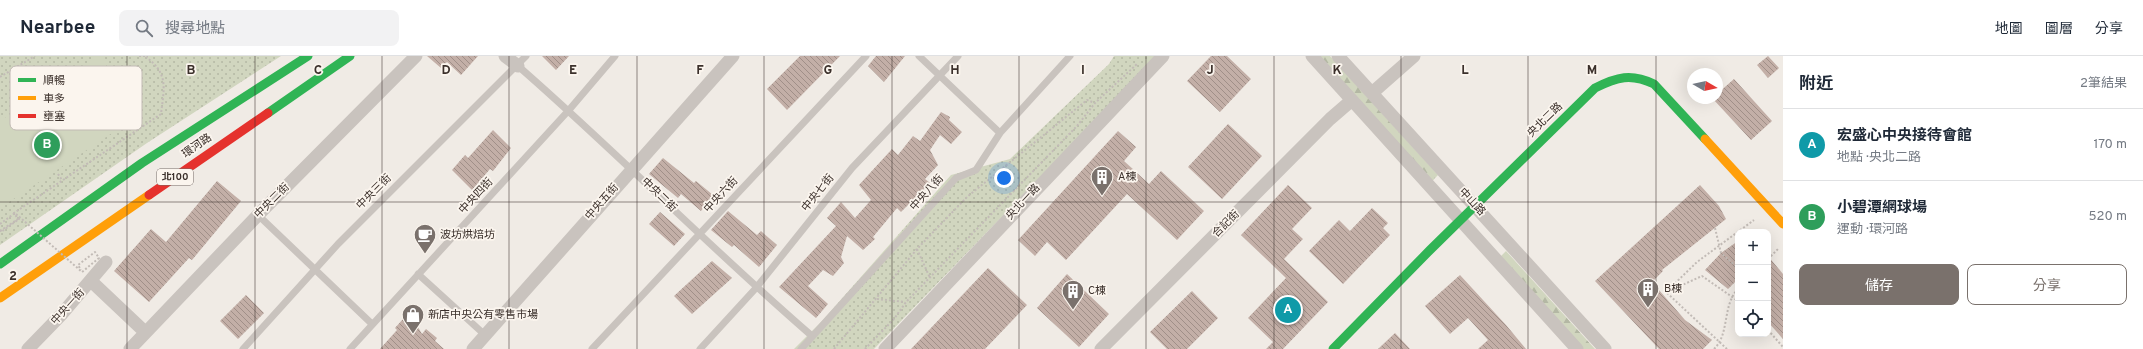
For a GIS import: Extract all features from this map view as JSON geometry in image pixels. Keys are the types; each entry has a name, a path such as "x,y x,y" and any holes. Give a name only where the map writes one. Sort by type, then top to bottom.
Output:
{"main road":[{"name":"環河路","path":"0,264 142,163 308,56"},
{"name":"環河路","path":"0,298 349,56"},
{"path":"183,160 349,56"},
{"name":"央北二路","path":"1338,347 1430,250 1595,88 1610,80 1625,75 1640,76 1654,84 1783,224"}],"street":[{"name":"中央二街","path":"130,349 258,215 416,56"},
{"name":"中央二街","path":"505,56 522,61"},
{"name":"中央五街","path":"473,349 631,169 733,56"},
{"name":"央北一路","path":"885,349 1163,56"},
{"name":"中山路","path":"1312,56 1577,349"},
{"name":"中山路","path":"1338,56 1605,349"},
{"path":"1372,93 1414,56"},
{"name":"合記街","path":"1101,349 1330,119 1352,100"},
{"name":"中央一街","path":"28,349 91,281 106,262"},
{"path":"91,281 145,332"}],"lane":[{"name":"中央四街","path":"350,349 569,110 615,56"},
{"name":"中央六街","path":"592,349 866,56"},
{"path":"919,56 941,75 1000,133"},
{"name":"中央七街","path":"700,349 756,288 852,168 958,56"},
{"name":"中央八街","path":"802,349 812,336 956,178 976,170 1000,133 1070,56"},
{"name":"中央二街","path":"522,61 569,110 700,235 756,288 812,336"},
{"name":"中央三街","path":"243,349 338,244 522,61"},
{"path":"258,215 372,324"},
{"path":"418,274 485,335"}],"path":[{"path":"18,66 35,56"},
{"path":"139,56 147,57 158,66 165,84 162,114 142,127"},
{"path":"865,349 894,319 906,302 1078,126 1095,103 1139,62"},
{"path":"0,77 10,71"},
{"path":"834,349 917,249 967,197 1087,100 1095,103"},
{"path":"0,230 18,219 14,213 138,130"},
{"path":"58,174 62,181"},
{"path":"0,224 14,213 19,219 1,232 0,230"},
{"path":"0,224 15,213 82,272 99,258 95,252 78,265 81,270"},
{"path":"1666,292 1697,262 1754,220"},
{"path":"1715,228 1721,253 1735,265"},
{"path":"1771,256 1779,248"},
{"path":"917,249 930,278"},
{"path":"1666,292 1702,276 1735,299"},
{"path":"1666,292 1728,349"},
{"path":"1714,349 1721,343 1731,296 1735,292"},
{"path":"877,299 906,302"},
{"path":"1771,333 1783,347"}],"green space":[{"path":"0,56 281,56 147,143 0,245"},
{"path":"97,56 100,56 107,66 82,66"},
{"path":"1114,56 1157,56 874,349 794,349 822,321 951,175 1010,159 1109,64"},
{"path":"1318,56 1330,56 1438,175 1432,181"},
{"path":"10,114 10,130 117,130 0,208 0,121"},
{"path":"1506,251 1595,349 1583,349 1500,257"}],"building":[{"path":"427,56 478,56 461,75 447,62 441,68"},
{"path":"542,56 569,56 556,70"},
{"path":"800,56 840,56 787,110 767,89"},
{"path":"876,56 905,56 884,82 868,66"},
{"path":"1211,56 1227,56 1251,79 1220,112 1187,81"},
{"path":"1768,56 1779,68 1768,78 1757,65"},
{"path":"1734,79 1772,121 1751,140 1718,104 1723,104 1723,89"},
{"path":"941,112 950,117 949,120 962,132 951,144 940,135 930,150 938,165 925,179 930,183 901,212 897,208 873,237 875,239 863,250 847,236 841,257 844,263 833,276 823,270 808,286 828,304 816,318 779,287 836,226 827,218 841,202 855,218 871,200 859,185 892,149 898,155 913,136 920,141"},
{"path":"1228,124 1262,156 1222,199 1188,167"},
{"path":"493,130 511,148 493,171 490,169 472,190 452,170 465,155 468,158"},
{"name":"A棟","path":"1118,131 1136,147 1124,161 1149,184 1161,171 1204,211 1177,240 1127,194 1066,260 1047,242 1035,256 1018,240"},
{"path":"663,158 694,183 696,181 713,195 701,211 681,194 678,198 649,174"},
{"path":"217,181 241,201 192,260 189,258 149,302 114,271 151,229 166,242"},
{"path":"1288,185 1312,208 1292,229 1303,239 1284,259 1328,302 1283,349 1266,349 1273,342 1248,318 1286,278 1241,235"},
{"path":"1700,185 1719,206 1726,219 1662,270 1663,271 1652,282 1685,320 1712,340 1703,349 1659,349 1595,281"},
{"path":"1372,208 1388,223 1383,228 1390,235 1343,284 1309,251 1339,220 1350,231"},
{"path":"728,211 757,235 761,231 777,245 759,267 734,245 732,247 711,230"},
{"path":"660,212 685,234 674,246 649,224"},
{"path":"1735,243 1735,282 1728,289 1705,270 1721,253"},
{"path":"1771,260 1783,274 1783,339 1771,325"},
{"path":"712,261 732,278 692,314 674,296"},
{"path":"988,268 1027,305 985,349 911,349"},
{"name":"C棟","path":"1067,274 1109,314 1079,347 1037,308"},
{"path":"1460,275 1526,349 1478,349 1488,340 1468,318 1450,334 1425,306"},
{"path":"1192,291 1218,318 1187,349 1167,349 1150,332"},
{"path":"246,295 264,313 238,339 220,321"},
{"name":"新店中央公有零售市場","path":"403,319 415,322 422,334 426,329 437,338 435,341 444,349 380,349 397,330 395,328"},
{"path":"1395,333 1410,349 1378,349"}],"traffic: fast":[{"path":"0,264 142,163 308,56"},
{"path":"268,113 350,56"},
{"path":"1333,349 1430,250 1595,88 1610,81 1624,78 1638,78 1654,84 1705,139"}],"traffic: slow":[{"path":"1705,139 1783,224"},
{"path":"0,298 149,195"}],"traffic: jam":[{"path":"149,195 268,113"}],"place":[{"name":"小碧潭網球場","path":"47,145"},
{"name":"A棟","path":"1102,196"},
{"name":"波坊烘焙坊","path":"425,254"},
{"name":"B棟","path":"1648,308"},
{"name":"C棟","path":"1073,310"},
{"name":"宏盛心中央接待會館","path":"1288,310"},
{"name":"新店中央公有零售市場","path":"413,334"}]}
